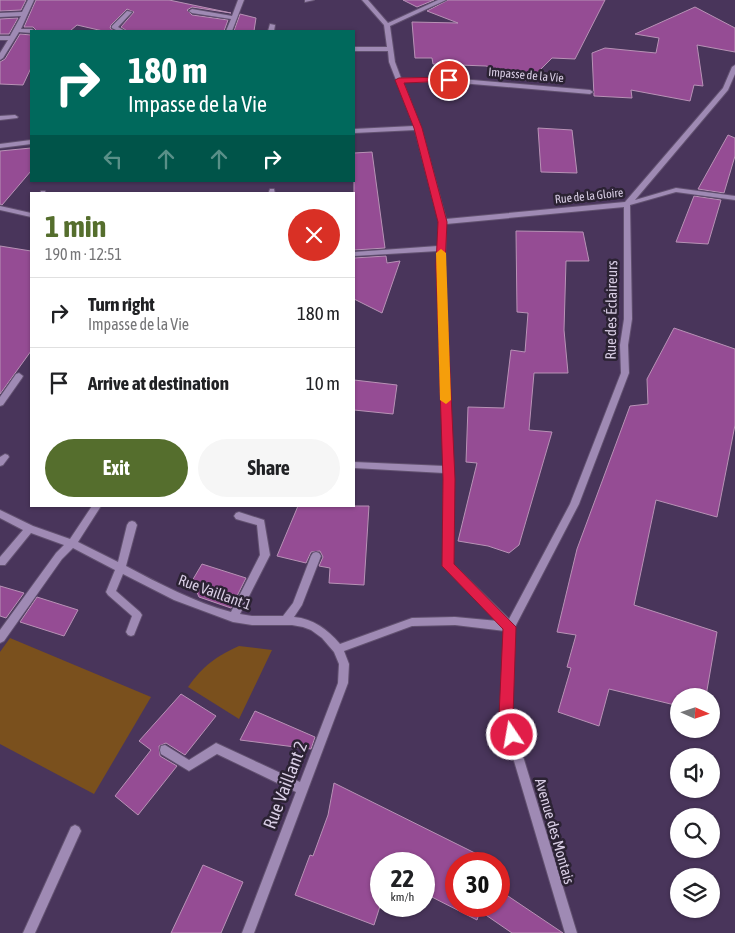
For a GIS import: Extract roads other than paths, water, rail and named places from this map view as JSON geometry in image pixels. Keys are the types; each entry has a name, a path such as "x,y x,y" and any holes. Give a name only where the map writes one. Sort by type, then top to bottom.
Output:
{"street":[{"path":"0,58 18,30 31,0"},
{"path":"229,30 241,0"},
{"path":"365,0 387,25 392,62 418,128 443,222 441,248 448,470 448,566 510,627"},
{"path":"387,25 443,0"},
{"path":"192,11 222,18 234,18"},
{"path":"120,30 114,27 129,12"},
{"path":"0,15 25,14"},
{"path":"18,30 30,31"},
{"path":"0,38 13,38"},
{"path":"355,49 390,49"},
{"path":"627,204 731,90 735,67"},
{"name":"Impasse de la Vie","path":"399,80 449,80 590,92"},
{"path":"0,118 15,116"},
{"path":"355,131 418,128"},
{"path":"0,146 30,142"},
{"name":"Rue de la Gloire","path":"443,222 627,204 676,190 735,198"},
{"name":"Rue des Éclaireurs","path":"510,627 574,504 625,373 624,345 628,319 627,204"},
{"path":"23,214 30,206"},
{"path":"0,208 30,215"},
{"path":"355,254 441,248"},
{"path":"0,403 18,376"},
{"path":"355,465 448,470"},
{"path":"0,638 59,556 72,543 96,507"},
{"name":"Rue Vaillant 1","path":"0,514 29,529 72,543 189,602 233,618 270,623 287,619 301,620 326,632 338,649"},
{"path":"233,618 265,555 261,522 239,516"},
{"path":"131,632 137,615 111,592 121,567 132,525"},
{"path":"0,561 2,562 29,529"},
{"path":"287,619 297,605 316,556"},
{"path":"338,649 412,622 455,621 510,627"},
{"name":"Avenue des Montais","path":"510,627 506,716 571,933"},
{"name":"Rue Vaillant 2","path":"248,933 343,683 344,664 338,649"},
{"path":"165,750 189,766 216,748 302,789"},
{"path":"29,933 75,831"}]}
